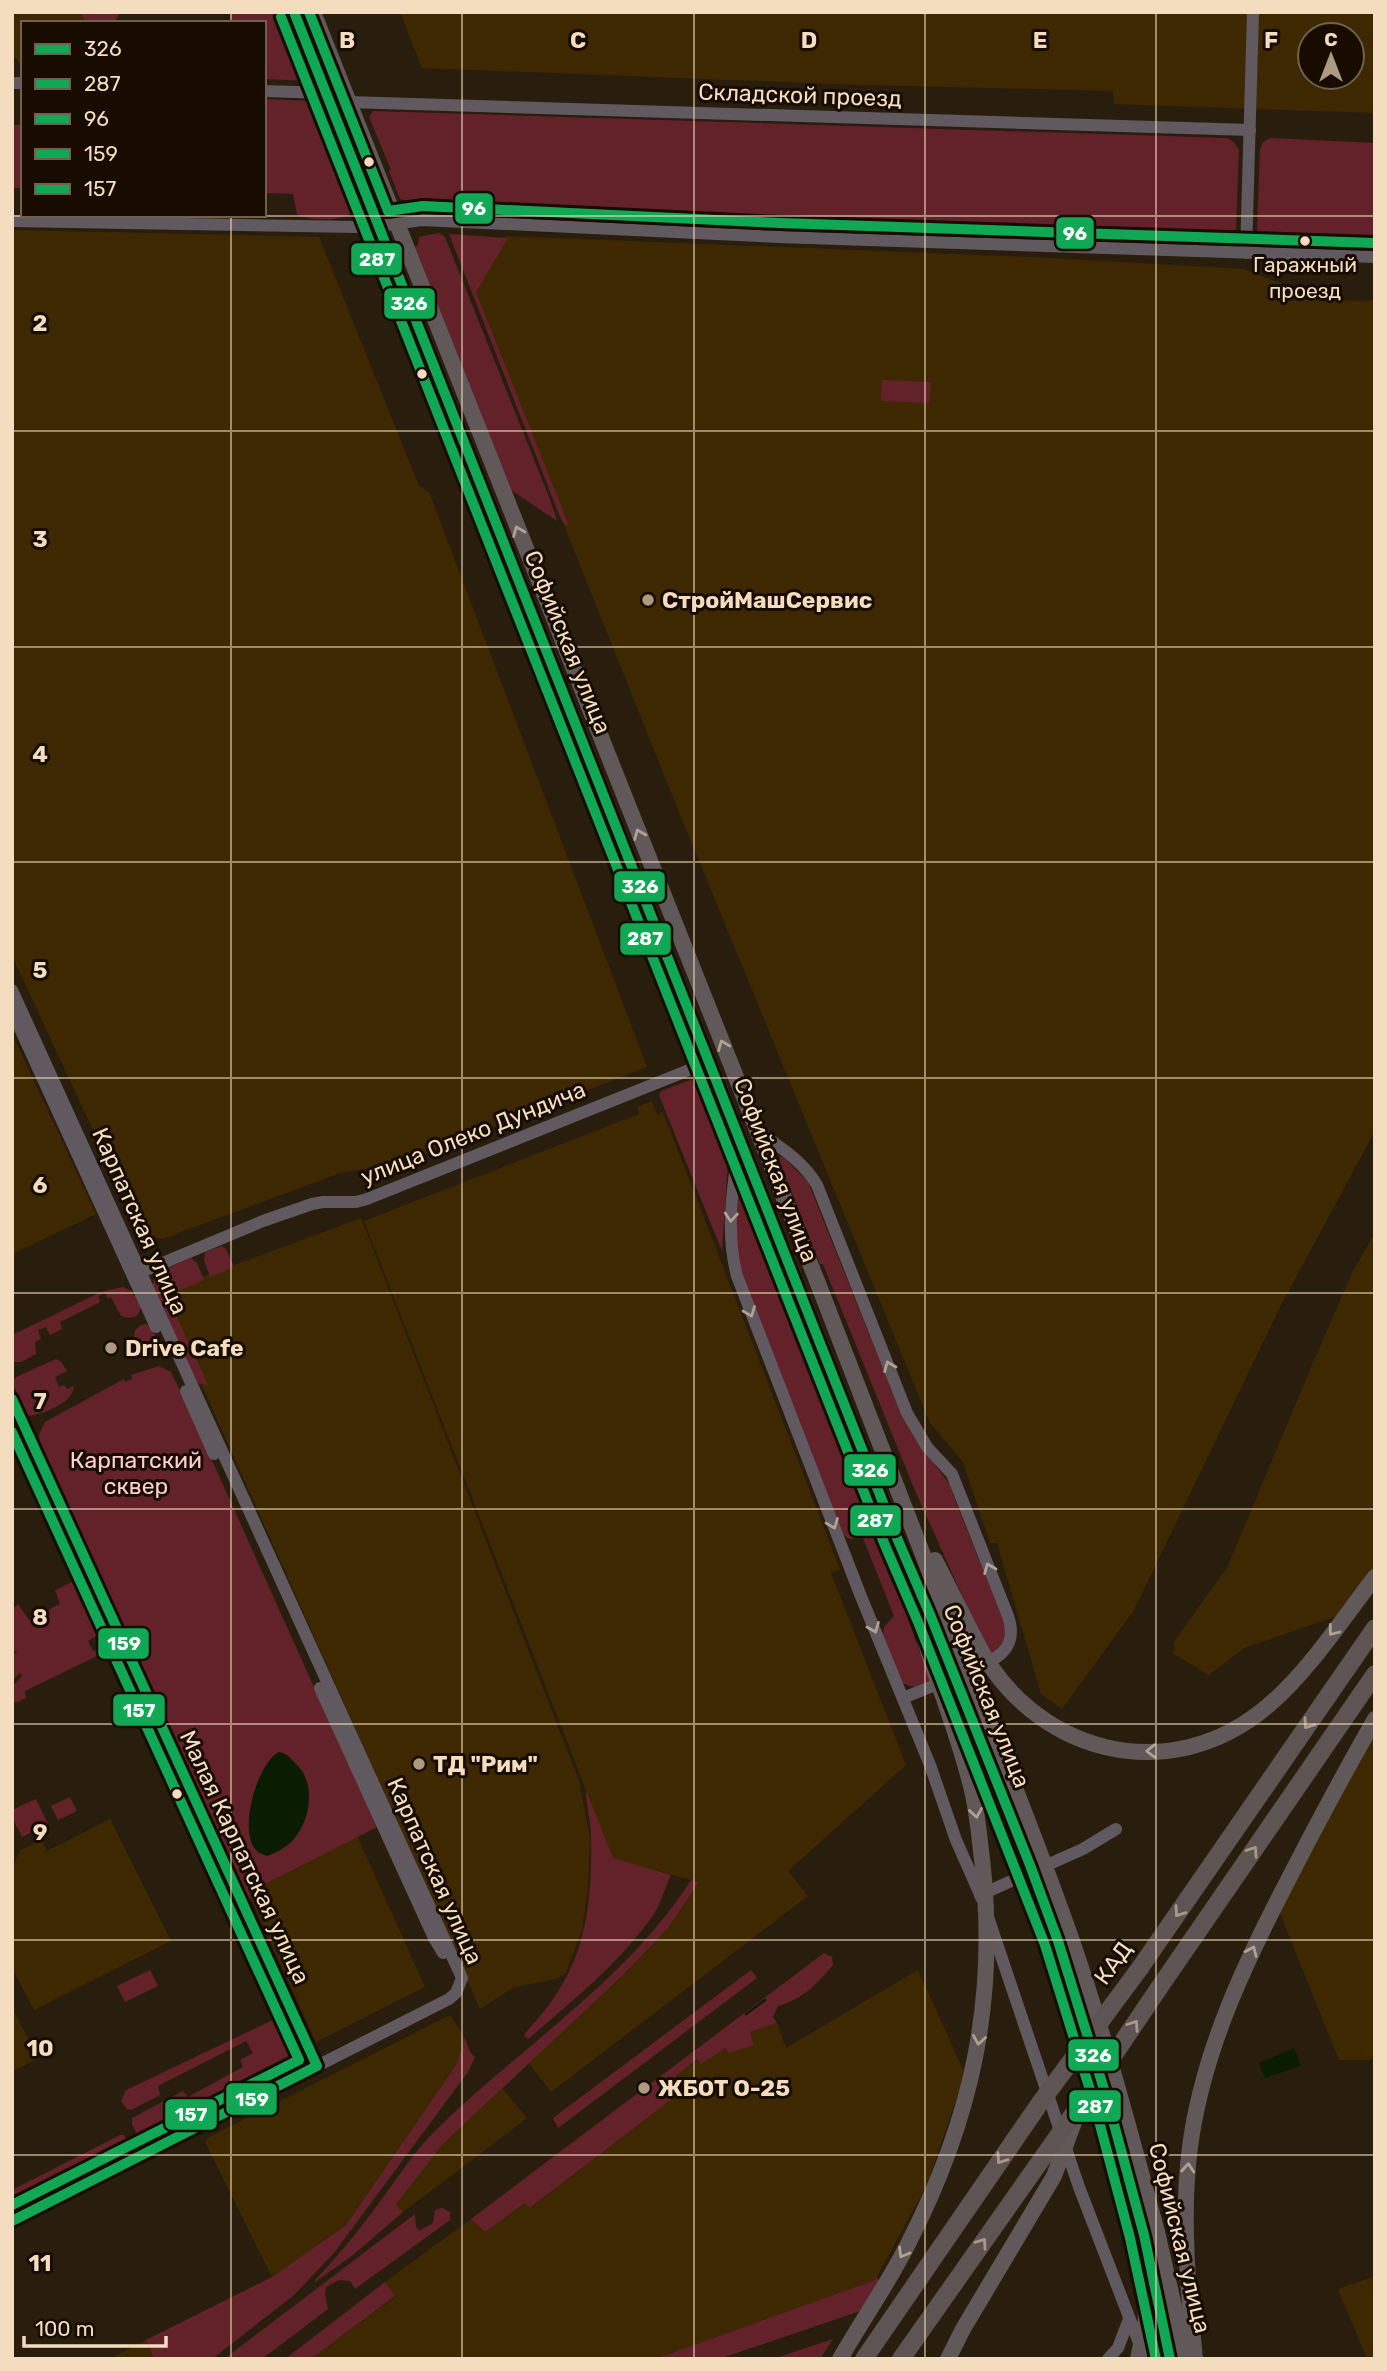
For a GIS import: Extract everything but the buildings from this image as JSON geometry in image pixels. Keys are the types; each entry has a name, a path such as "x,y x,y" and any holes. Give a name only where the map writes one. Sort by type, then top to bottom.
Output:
{"highway":[{"name":"КАД","path":"864,2359 1040,2103 1140,1968 1375,1628"},
{"path":"901,2359 1082,2102 1375,1674"}],"main road":[{"name":"Софийская улица","path":"294,12 897,1538 919,1623 943,1649 1043,1861 1073,1945 1123,2106 1157,2232 1186,2359"},
{"name":"Софийская улица","path":"313,12 916,1532 943,1649 1058,1941 1108,2102 1144,2235 1170,2359"},
{"path":"916,1532 936,1562 991,1668 1007,1689 1045,1722 1069,1736 1090,1744 1136,1751 1193,1746 1223,1735 1248,1721 1272,1703 1309,1662 1375,1577"},
{"path":"840,2359 907,2246 942,2168 967,2098 985,2003 987,1898 972,1787 943,1649"},
{"path":"1195,2359 1189,2305 1187,2178 1197,2109 1214,2047 1252,1949 1326,1805 1375,1719"},
{"path":"948,2359 1054,2176 1082,2102"},
{"path":"1126,2175 1129,2211 1145,2291 1146,2320 1138,2359"}],"street":[{"path":"1246,253 1253,12"},
{"path":"266,91 326,93"},
{"name":"Складской проезд","path":"348,102 1250,130"},
{"path":"12,221 379,226 422,220 779,237 1375,257"},
{"name":"Карпатская улица","path":"12,990 136,1274 434,1938 459,1985 456,1993 449,1999 317,2066"},
{"name":"Карпатская улица","path":"12,1011 136,1274"},
{"name":"улица Олеко Дундича","path":"136,1274 312,1204 367,1199 709,1062"},
{"path":"757,1131 797,1160 817,1185 907,1413 927,1447 952,1474 1012,1625 1006,1650 998,1659 903,1698"},
{"path":"740,1139 730,1228 730,1247 737,1276 956,1840 980,1895 1075,2176 1146,2359"},
{"name":"Малая Карпатская улица","path":"12,1398 317,2066"},
{"path":"980,1895 1083,1849 1116,1829"},
{"path":"12,2221 317,2066"},
{"path":"1108,2359 1118,2348 1129,2319"}],"shaded area":[{"path":"12,12 81,12 84,21 21,21 21,64 15,58 12,59"},
{"path":"400,12 1375,12 1375,113 1114,104 1113,91 832,84 422,68"},
{"path":"12,230 319,237 419,486 429,492 647,1067 404,1162 340,1173 162,1239 141,1233 12,956"},
{"path":"507,236 1051,258 1244,269 1322,300 1375,301 1375,1131 1281,1305 1134,1610 1062,1709 1041,1694 997,1543 990,1543 963,1462 930,1423 681,817 564,525 474,288"},
{"path":"12,1034 96,1214 12,1254"},
{"path":"652,1101 657,1115 663,1112 840,1569 831,1573 906,1765 788,1871 808,1896 551,2092 528,2062 626,1972 668,1928 699,1882 613,1859 364,1221 639,1114 637,1107"},
{"path":"361,1218 579,1781 590,1838 588,1888 582,1930 566,1973 553,1980 514,1987 480,2009 164,1300 167,1290"},
{"path":"1375,1233 1375,1585 1349,1612 1244,1648 1209,1675 1174,1654 1174,1642 1228,1566 1353,1271"},
{"path":"1375,1730 1375,2051 1371,2060 1339,2060 1277,1906"},
{"path":"279,1752 289,1756 302,1772 307,1781 309,1801 304,1821 294,1839 267,1856 257,1851 251,1842 249,1815 263,1770"},
{"path":"110,1819 171,1941 34,2010 12,1968 12,1869 20,1851 41,1839 47,1851"},
{"path":"357,1836 425,1987 316,2042 248,1892"},
{"path":"918,1970 965,2074 926,2187 875,2280 655,2359 311,2359 395,2297 385,2282 471,2219 485,2232 525,2203 531,2208 676,2096 668,2083 698,2059 726,2048 754,2044 750,2032 777,2023 786,2048"},
{"path":"12,2008 38,2058 12,2072"},
{"path":"450,2015 465,2038 456,2065 346,2225 272,2277 205,2142 209,2137"},
{"path":"1294,2048 1301,2066 1265,2078 1259,2063"},
{"path":"502,2088 527,2118 403,2212 396,2204 412,2182 443,2144"},
{"path":"1375,2276 1375,2359 1367,2359 1338,2289"},
{"path":"146,2340 154,2359 110,2359"}],"green space":[{"path":"81,12 120,12 115,21 84,21"},
{"path":"229,12 285,12 310,76 309,81 266,79 266,21 232,21"},
{"path":"266,99 310,101 322,108 358,196 354,198 355,208 350,214 327,220 297,214 293,194 266,193"},
{"path":"373,111 1227,138 1234,142 1239,150 1236,229 1226,244 439,211 400,199 369,117"},
{"path":"12,125 21,125 21,188 12,188"},
{"path":"1270,138 1375,143 1375,249 1264,245 1257,229 1260,150 1263,142"},
{"path":"439,233 445,237 557,521 511,490 415,247 419,237"},
{"path":"449,234 508,238 476,292 569,526 565,525 560,517"},
{"path":"882,380 931,382 929,403 881,401"},
{"path":"695,1074 700,1074 703,1079 729,1147 722,1251 659,1095 661,1091 696,1078"},
{"path":"780,1156 808,1182 902,1416 916,1440 951,1486 1005,1624 1003,1641 992,1655 914,1687 902,1682 883,1636 884,1627 894,1616 863,1538 849,1539 843,1535 740,1270 737,1226 742,1180 746,1182 849,1449 922,1659 981,1637 916,1493 823,1264 820,1264 779,1160"},
{"path":"222,1246 234,1267 210,1277 204,1260 205,1252"},
{"path":"191,1258 197,1263 204,1280 175,1292 168,1298 208,1385 196,1383 152,1287 155,1273"},
{"path":"123,1287 134,1296 137,1295 141,1308 137,1316 121,1316 111,1297 108,1298 105,1293 98,1296 100,1302 60,1322 62,1329 50,1335 46,1327 38,1330 41,1339 35,1342 36,1354 21,1362 12,1362 12,1335 101,1292"},
{"path":"147,1324 159,1344 156,1356 144,1355 134,1338 137,1328"},
{"path":"56,1359 67,1371 55,1377 59,1387 64,1385 67,1389 74,1386 72,1392 64,1402 50,1410 27,1415 12,1382 16,1377"},
{"name":"Карпатский сквер","path":"159,1366 171,1372 188,1407 377,1827 249,1892 251,1900 40,1445 39,1435 45,1422 124,1379 125,1382 132,1379 131,1375"},
{"path":"85,1576 119,1652 114,1654 80,1578"},
{"path":"76,1580 100,1633 88,1641 93,1651 105,1647 107,1651 25,1691 26,1698 15,1703 12,1687 22,1676 20,1673 12,1681 12,1654 17,1653 12,1648 12,1610 18,1604 29,1620 60,1604 55,1590"},
{"path":"586,1790 613,1858 671,1875 659,1905 641,1932 595,1981 528,2039 524,2035 557,1993 576,1957 582,1938 589,1898 591,1858"},
{"path":"70,1797 77,1811 58,1820 51,1806"},
{"path":"36,1799 48,1824 22,1837 12,1817 12,1810"},
{"path":"691,1880 699,1882 668,1928 626,1972 443,2144 396,2204 403,2212 353,2255 315,2282 430,2136 606,1980 666,1915"},
{"path":"250,1939 281,2006 275,2009 244,1941"},
{"path":"824,1953 832,1957 833,1965 809,1990 778,2006 773,2017 777,2023 750,2032 754,2045 729,2053 725,2048 701,2064 697,2059 668,2083 676,2096 530,2208 525,2203 485,2232 471,2219"},
{"path":"150,1970 158,1986 125,2002 117,1986"},
{"path":"751,1970 757,1978 558,2128 553,2118"},
{"path":"275,2019 298,2068 143,2147 132,2124 132,2118 183,2091 188,2097 243,2067 240,2060 253,2053 246,2041 158,2086 160,2095 131,2110 121,2101 126,2090"},
{"path":"465,2038 475,2057 468,2072 334,2253 293,2296 212,2359 154,2359 146,2340 272,2277 346,2225 456,2065"},
{"path":"124,2135 133,2153 12,2214 12,2190"},
{"path":"442,2208 450,2212 450,2220 355,2289 350,2281 339,2280 326,2287 328,2309 262,2359 224,2359 415,2214 419,2231 433,2223 435,2210"},
{"path":"877,2276 884,2294 872,2307 719,2359 655,2359 875,2280"},
{"path":"385,2282 395,2296 311,2359 285,2359"},
{"path":"833,2339 820,2359 773,2359"}],"waterway":[{"path":"746,2014 765,2000"}],"transit line":[{"name":"326","path":"294,12 897,1538 1030,1865 1058,1941 1108,2102 1144,2235 1170,2359"},
{"name":"96","path":"309,12 388,211 423,206 780,223 1375,243"},
{"name":"287","path":"281,17 1045,1945 1095,2106 1130,2238 1156,2359"},
{"name":"159","path":"12,1399 317,2066 12,2221"},
{"name":"157","path":"12,1432 299,2060 12,2205"}],"place":[{"name":"Гаражный проезд","path":"1305,241"},
{"name":"СтройМашСервис","path":"648,600"},
{"name":"Drive Cafe","path":"111,1348"},
{"name":"ТД \"Рим\"","path":"419,1764"},
{"name":"ЖБОТ О-25","path":"644,2088"}]}
